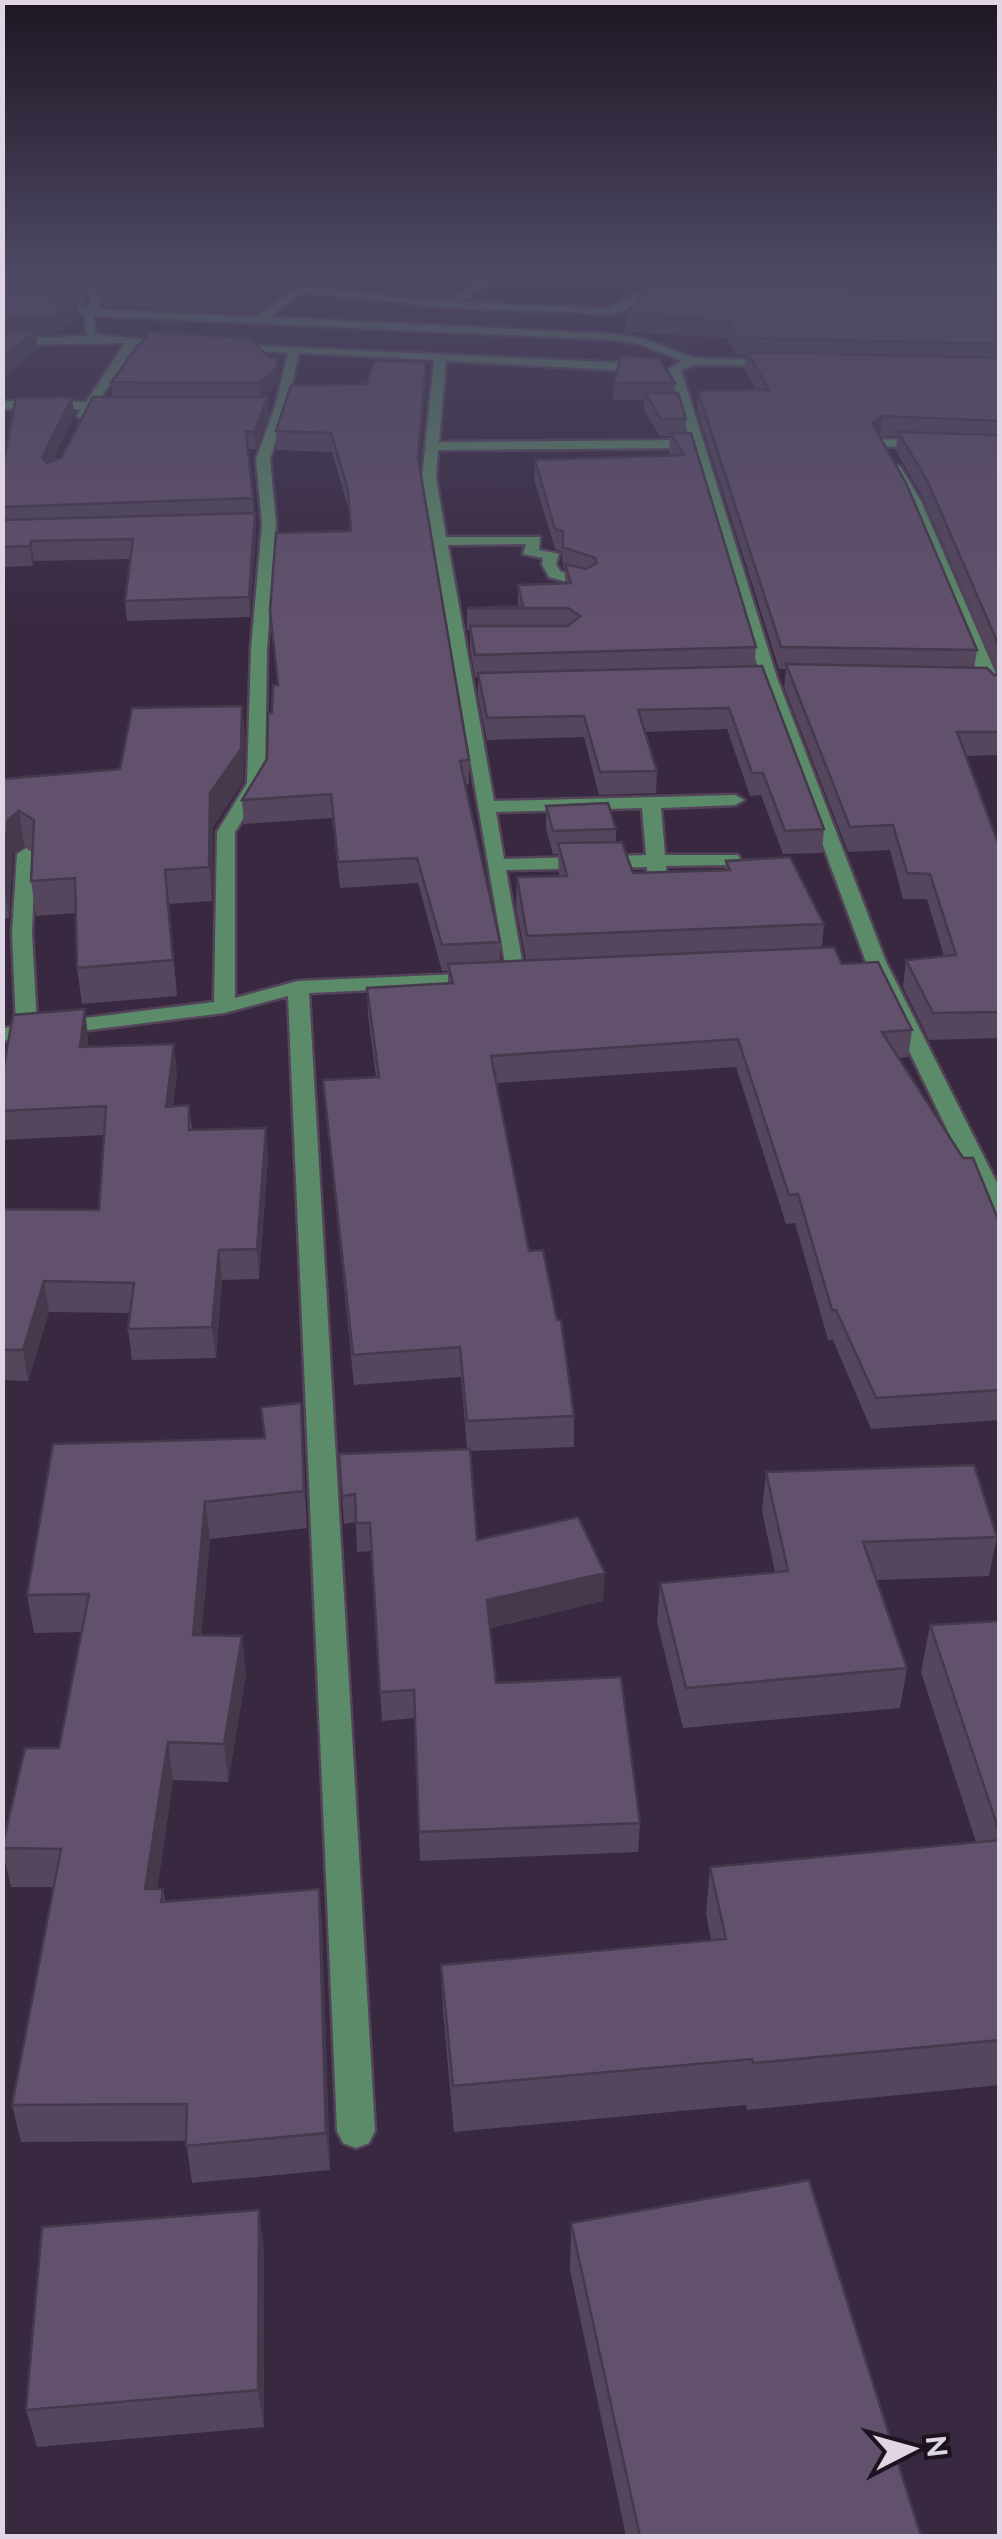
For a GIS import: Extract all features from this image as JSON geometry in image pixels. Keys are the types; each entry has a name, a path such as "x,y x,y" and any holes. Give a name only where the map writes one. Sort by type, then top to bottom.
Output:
{"street":[{"path":"80,423 98,392"},
{"path":"224,1007 226,832 256,783 263,459 284,392"},
{"path":"2,1035 224,1007 298,987 524,977 496,865 428,477 438,392"},
{"path":"687,392 695,444 769,678 867,963 1000,1214"},
{"path":"2,405 128,407"},
{"path":"262,408 281,408"},
{"path":"990,684 914,501 880,443 1000,447"},
{"path":"434,446 695,444"},
{"path":"440,541 536,540 530,554 552,554 548,564 554,574 586,583"},
{"path":"458,640 476,640"},
{"path":"466,686 485,686"},
{"path":"486,807 735,800"},
{"path":"651,802 658,860 655,892"},
{"path":"544,805 555,826"},
{"path":"26,854 22,933 27,1033"},
{"path":"496,865 732,858 746,881"},
{"path":"298,987 356,2130"}],"building":[{"path":"289,392 423,392 418,458 469,760 460,761 500,942 442,945 417,858 338,862 331,794 242,800 267,759 268,713 272,713 273,685 278,685 270,611 276,533 351,531 348,490 331,433 276,431"},
{"path":"698,392 1000,392 1000,421 882,416 872,423 906,483 977,650 781,647"},
{"path":"645,393 678,393 686,419 661,419"},
{"path":"72,397 42,458 47,463 61,458 93,397 268,397 254,432 246,431 253,498 2,507 2,471 16,398"},
{"path":"898,432 1000,435 1000,648 927,480"},
{"path":"670,433 691,433 756,647 475,655 470,626 568,626 580,616 568,608 467,608 523,606 518,585 571,583 565,564 586,569 597,563 595,558 563,547 563,531 555,529 535,460 684,455"},
{"path":"255,513 249,597 125,601 133,539 31,541 30,546 2,547 2,520"},
{"path":"786,664 987,668 1000,675 1000,732 957,732 1000,848 1000,1012 933,1013 906,960 956,955 930,874 907,873 893,825 850,827"},
{"path":"762,666 824,829 785,831 763,773 752,773 729,708 638,710 657,771 600,772 584,716 487,718 478,673"},
{"path":"242,706 241,749 210,793 209,867 165,870 173,960 77,968 75,878 31,881 34,820 19,811 8,820 2,883 2,779 120,769 132,708"},
{"path":"608,803 616,829 553,831 546,806"},
{"path":"622,842 633,873 730,870 726,861 790,857 824,924 527,936 517,877 567,876 558,843"},
{"path":"834,947 842,964 878,962 912,1030 882,1032 963,1158 973,1158 1000,1224 1000,1390 876,1398 836,1310 832,1310 798,1194 789,1195 738,1039 491,1056 529,1251 543,1250 557,1320 561,1320 574,1416 467,1421 460,1347 353,1355 323,1080 379,1077 367,988 453,983 448,964"},
{"path":"85,1009 80,1047 174,1044 166,1107 189,1105 189,1130 266,1128 257,1249 219,1250 212,1327 128,1329 134,1283 44,1281 23,1350 2,1350 2,1209 99,1210 106,1106 2,1111 2,1077 13,1015"},
{"path":"301,1403 304,1491 205,1502 193,1635 242,1636 224,1744 168,1742 145,1889 163,1889 161,1902 319,1889 326,2133 186,2146 187,2104 12,2105 61,1849 2,1848 25,1748 59,1748 89,1594 27,1595 53,1444 265,1438 261,1407"},
{"path":"470,1449 477,1540 578,1517 605,1573 487,1600 496,1683 621,1677 640,1823 419,1832 414,1690 380,1692 370,1523 356,1523 355,1494 342,1496 339,1454"},
{"path":"974,1465 997,1537 863,1542 907,1668 686,1688 660,1583 788,1571 766,1472"},
{"path":"1000,1621 1000,1834 930,1625"},
{"path":"1000,1840 1000,2040 453,2086 441,1965 726,1939 710,1867"},
{"path":"809,2180 921,2536 640,2536 571,2223"},
{"path":"259,2210 258,2390 26,2410 42,2227"}]}
